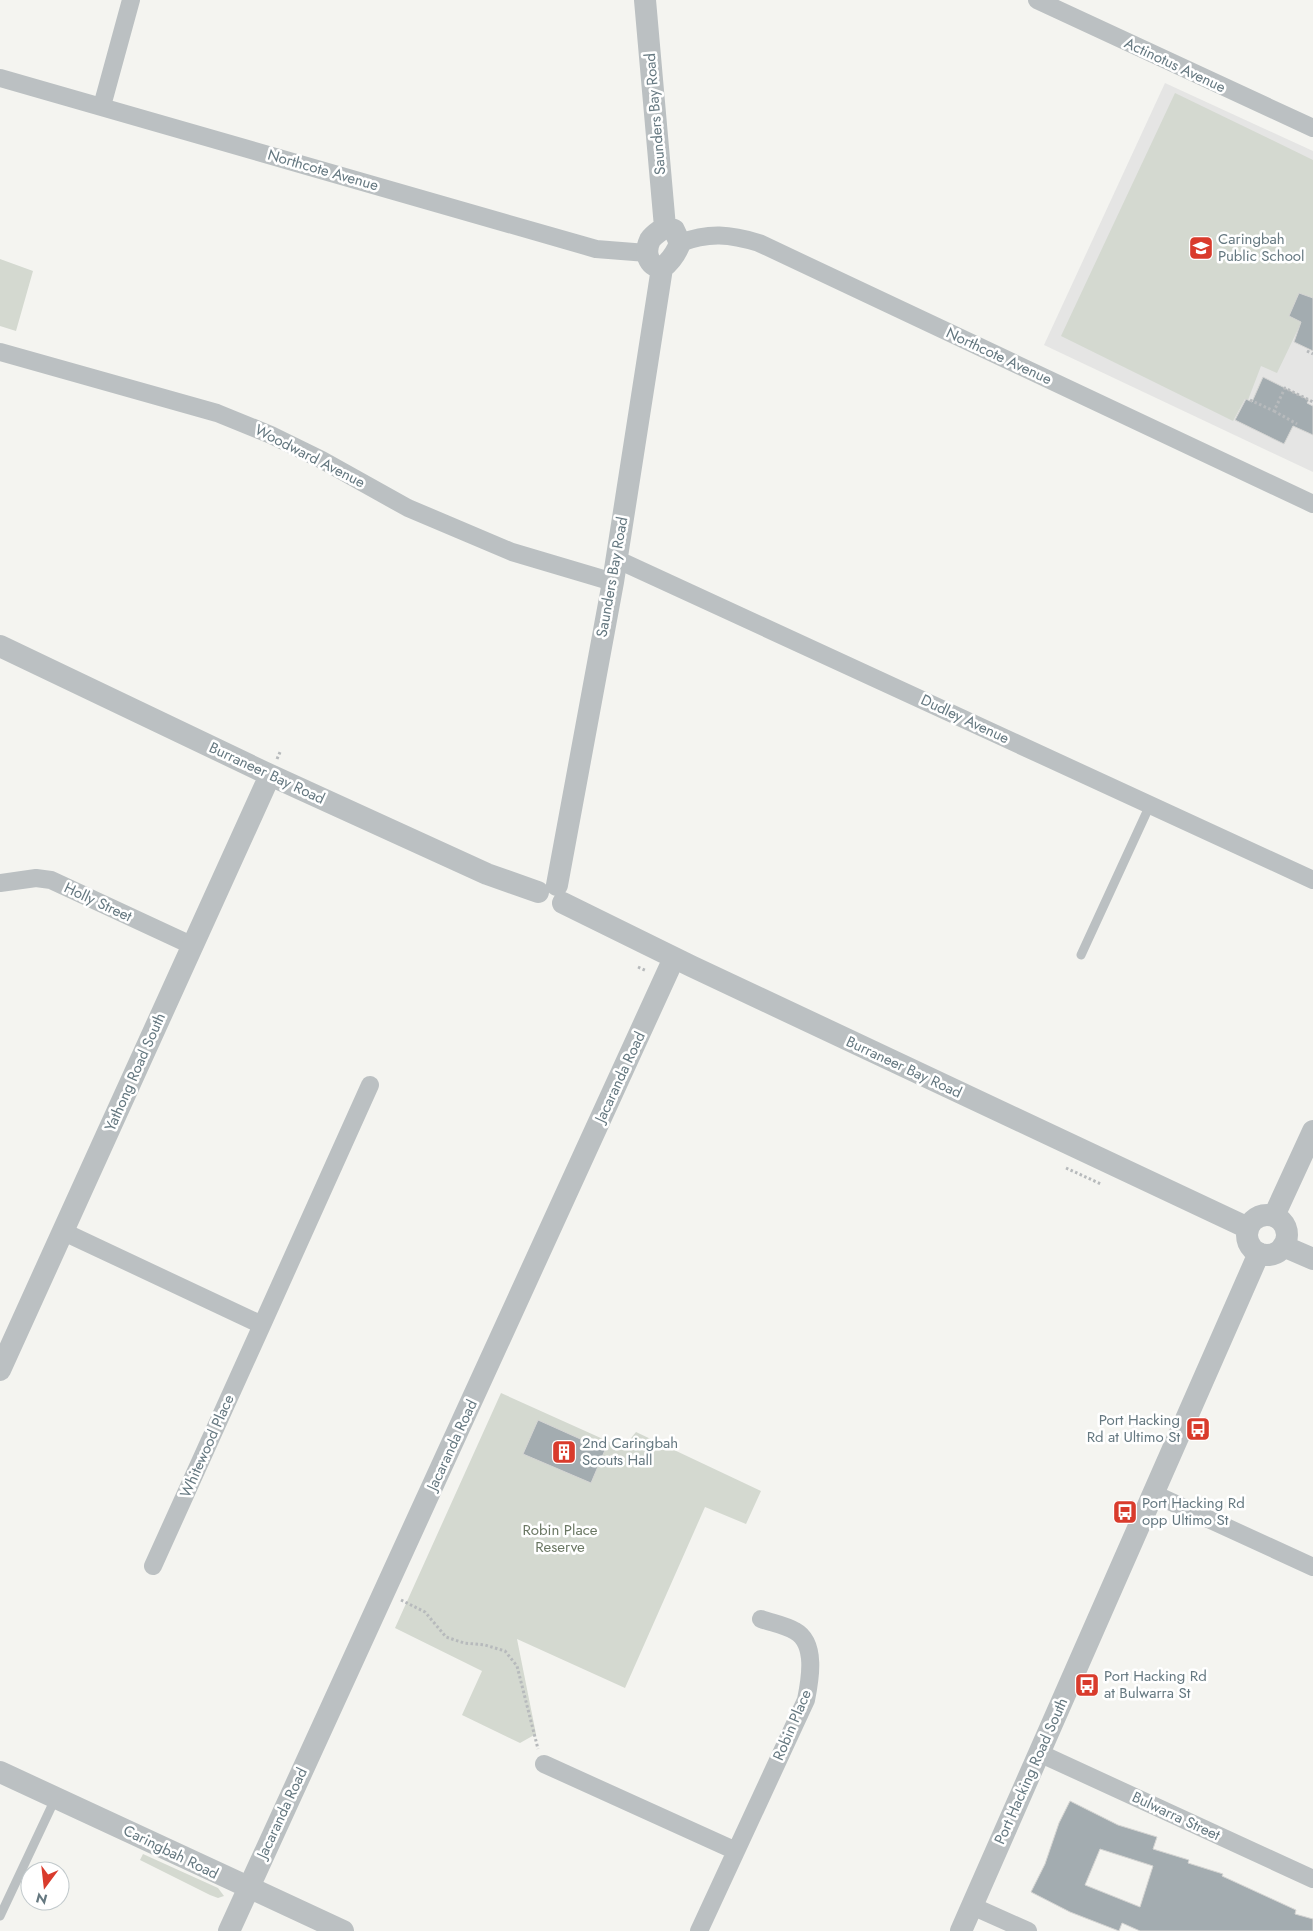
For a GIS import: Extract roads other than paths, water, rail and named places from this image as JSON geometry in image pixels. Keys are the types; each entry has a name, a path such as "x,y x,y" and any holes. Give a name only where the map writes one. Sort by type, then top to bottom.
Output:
{"street":[{"path":"102,106 131,0"},
{"name":"Saunders Bay Road","path":"645,0 673,235"},
{"name":"Actinotus Avenue","path":"1037,0 1313,128"},
{"name":"Northcote Avenue","path":"0,78 596,249 655,260"},
{"name":"Northcote Avenue","path":"673,235 699,236 710,234 740,237 759,243 1313,504"},
{"path":"655,260 676,254 673,235"},
{"name":"Saunders Bay Road","path":"553,894 613,582 655,260"},
{"name":"Woodward Avenue","path":"0,352 217,413 271,434 408,508 512,552 613,582"},
{"name":"Dudley Avenue","path":"616,559 1313,880"},
{"name":"Burraneer Bay Road","path":"0,646 270,775 486,874 553,894 674,958 1248,1228"},
{"name":"Yathong Road South","path":"0,1370 270,775"},
{"name":"Holly Street","path":"0,883 36,878 51,880 192,944"},
{"name":"Jacaranda Road","path":"229,1931 674,958"},
{"name":"Whitewood Place","path":"153,1566 370,1085"},
{"path":"1274,1216 1313,1131"},
{"path":"1262,1215 1274,1216 1286,1229 1287,1235 1283,1246 1272,1254 1259,1253 1254,1250 1247,1240 1248,1228 1256,1218 1262,1215"},
{"path":"64,1232 262,1325"},
{"path":"1283,1246 1313,1259"},
{"name":"Port Hacking Road South","path":"961,1931 1259,1253"},
{"path":"1154,1494 1313,1567"},
{"name":"Robin Place","path":"699,1931 806,1700 811,1677 809,1653 804,1641 796,1631 761,1619"},
{"name":"Bulwarra Street","path":"1039,1753 1313,1879"},
{"path":"544,1764 736,1851"},
{"name":"Caringbah Road","path":"0,1772 343,1931"},
{"path":"972,1906 1028,1931"}],"lane":[{"path":"1081,955 1150,804"},
{"path":"0,1916 56,1797"}],"place":[{"name":"Caringbah Public School","path":"1201,248"},
{"name":"Port Hacking Rd at Ultimo St","path":"1198,1429"},
{"name":"2nd Caringbah Scouts Hall","path":"564,1452"},
{"name":"Port Hacking Rd opp Ultimo St","path":"1125,1512"},
{"name":"Port Hacking Rd at Bulwarra St","path":"1087,1685"}],"park label":[{"name":"Robin Place Reserve","path":"560,1538"}]}
